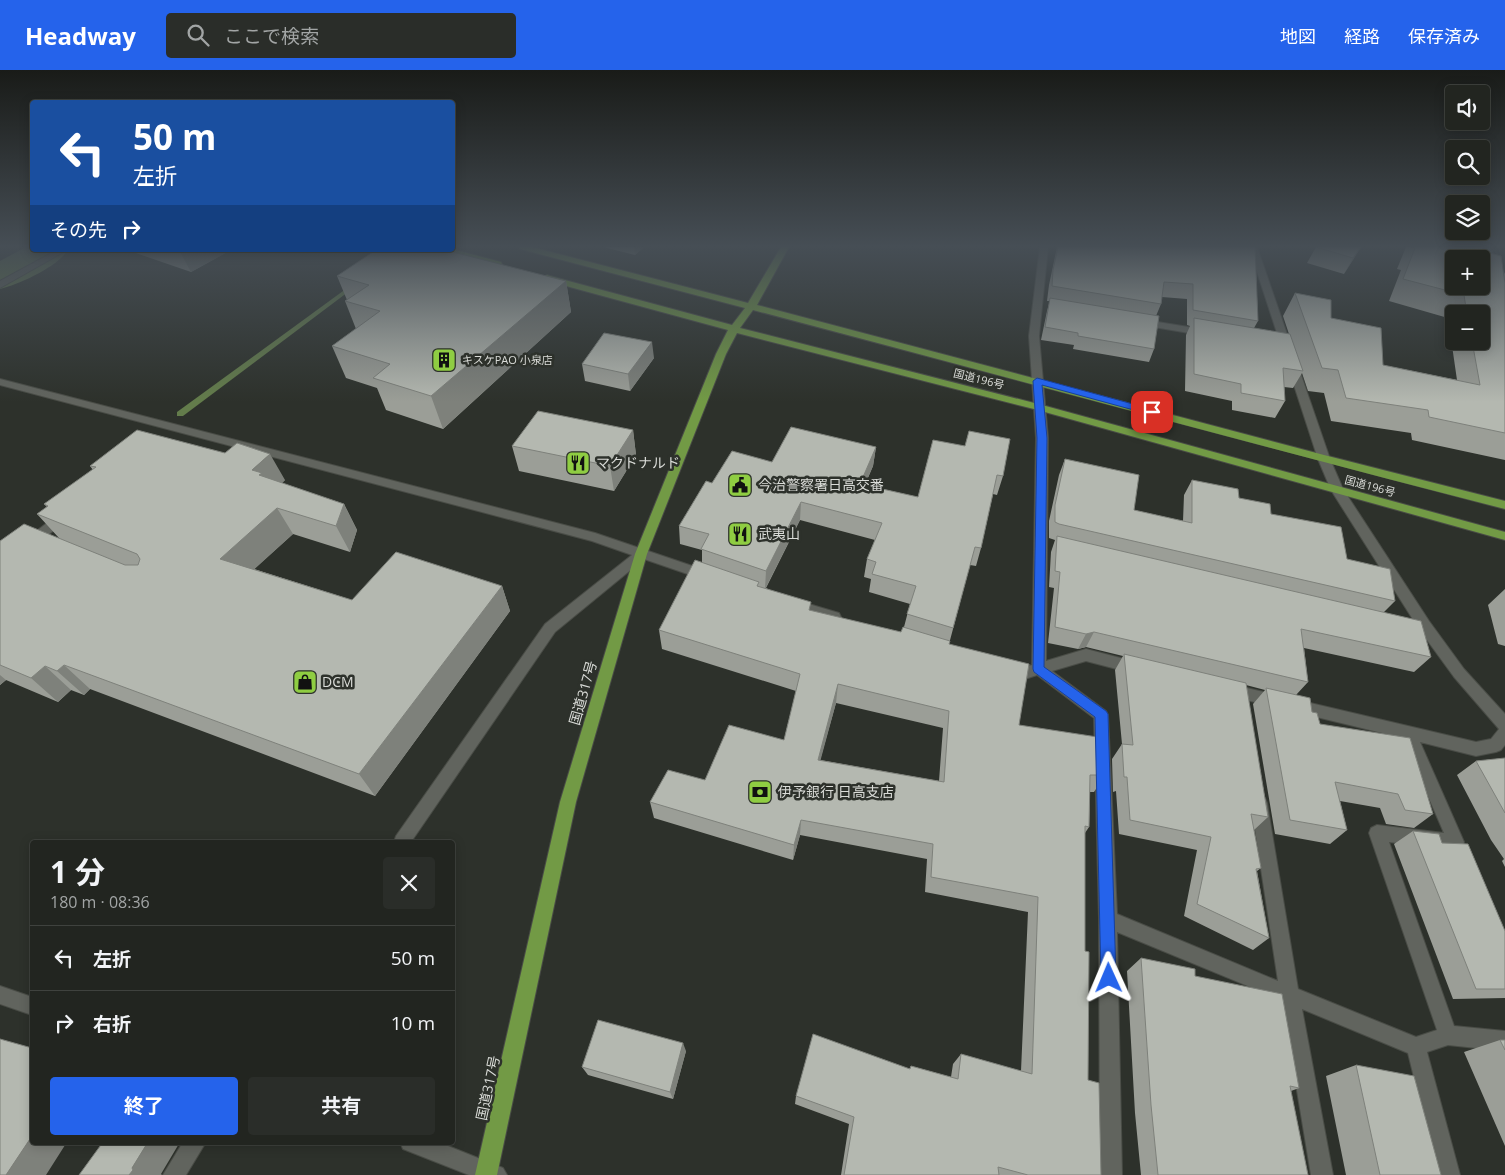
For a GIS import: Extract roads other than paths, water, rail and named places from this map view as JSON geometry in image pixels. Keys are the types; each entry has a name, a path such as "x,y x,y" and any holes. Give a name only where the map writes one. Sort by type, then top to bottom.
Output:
{"highway":[{"name":"国道196号","path":"623,299 1038,407 1505,536"},
{"name":"国道196号","path":"727,299 1324,459 1504,504"},
{"name":"国道317号","path":"489,1174 568,802 641,554 721,354 734,329 756,299"}],"street":[{"path":"1038,669 1045,544 1042,438 1038,407 1034,336 1042,299"},
{"path":"1268,299 1282,347 1337,490 1432,636 1459,673 1505,725"},
{"path":"1133,321 1220,336"},
{"path":"0,382 595,537 717,580"},
{"path":"160,440 175,427"},
{"path":"0,566 75,507"},
{"path":"37,538 54,545"},
{"path":"403,840 550,628 641,554"},
{"path":"774,598 849,622"},
{"path":"1413,631 1432,636"},
{"path":"1000,669 1019,675 1086,656 1150,671"},
{"path":"1038,669 1101,714 1108,919 1111,1175"},
{"path":"1214,686 1476,749 1496,745 1505,733"},
{"path":"1242,693 1245,712"},
{"path":"1408,733 1464,859"},
{"path":"1257,790 1290,995 1322,1175"},
{"path":"1448,1034 1377,834 1456,842"},
{"path":"1108,919 1416,1047 1448,1034 1505,1041"},
{"path":"0,995 30,1005"},
{"path":"1416,1047 1449,1175"},
{"path":"174,1175 194,1145"},
{"path":"417,1145 489,1174"}],"waterway":[{"path":"180,414 336,299"}],"place":[{"name":"キスケPAO 小泉店","path":"444,360"},
{"name":"マクドナルド","path":"578,463"},
{"name":"今治警察署日高交番","path":"740,485"},
{"name":"武夷山","path":"740,534"},
{"name":"DCM","path":"305,682"},
{"name":"伊予銀行 日高支店","path":"760,792"}]}
